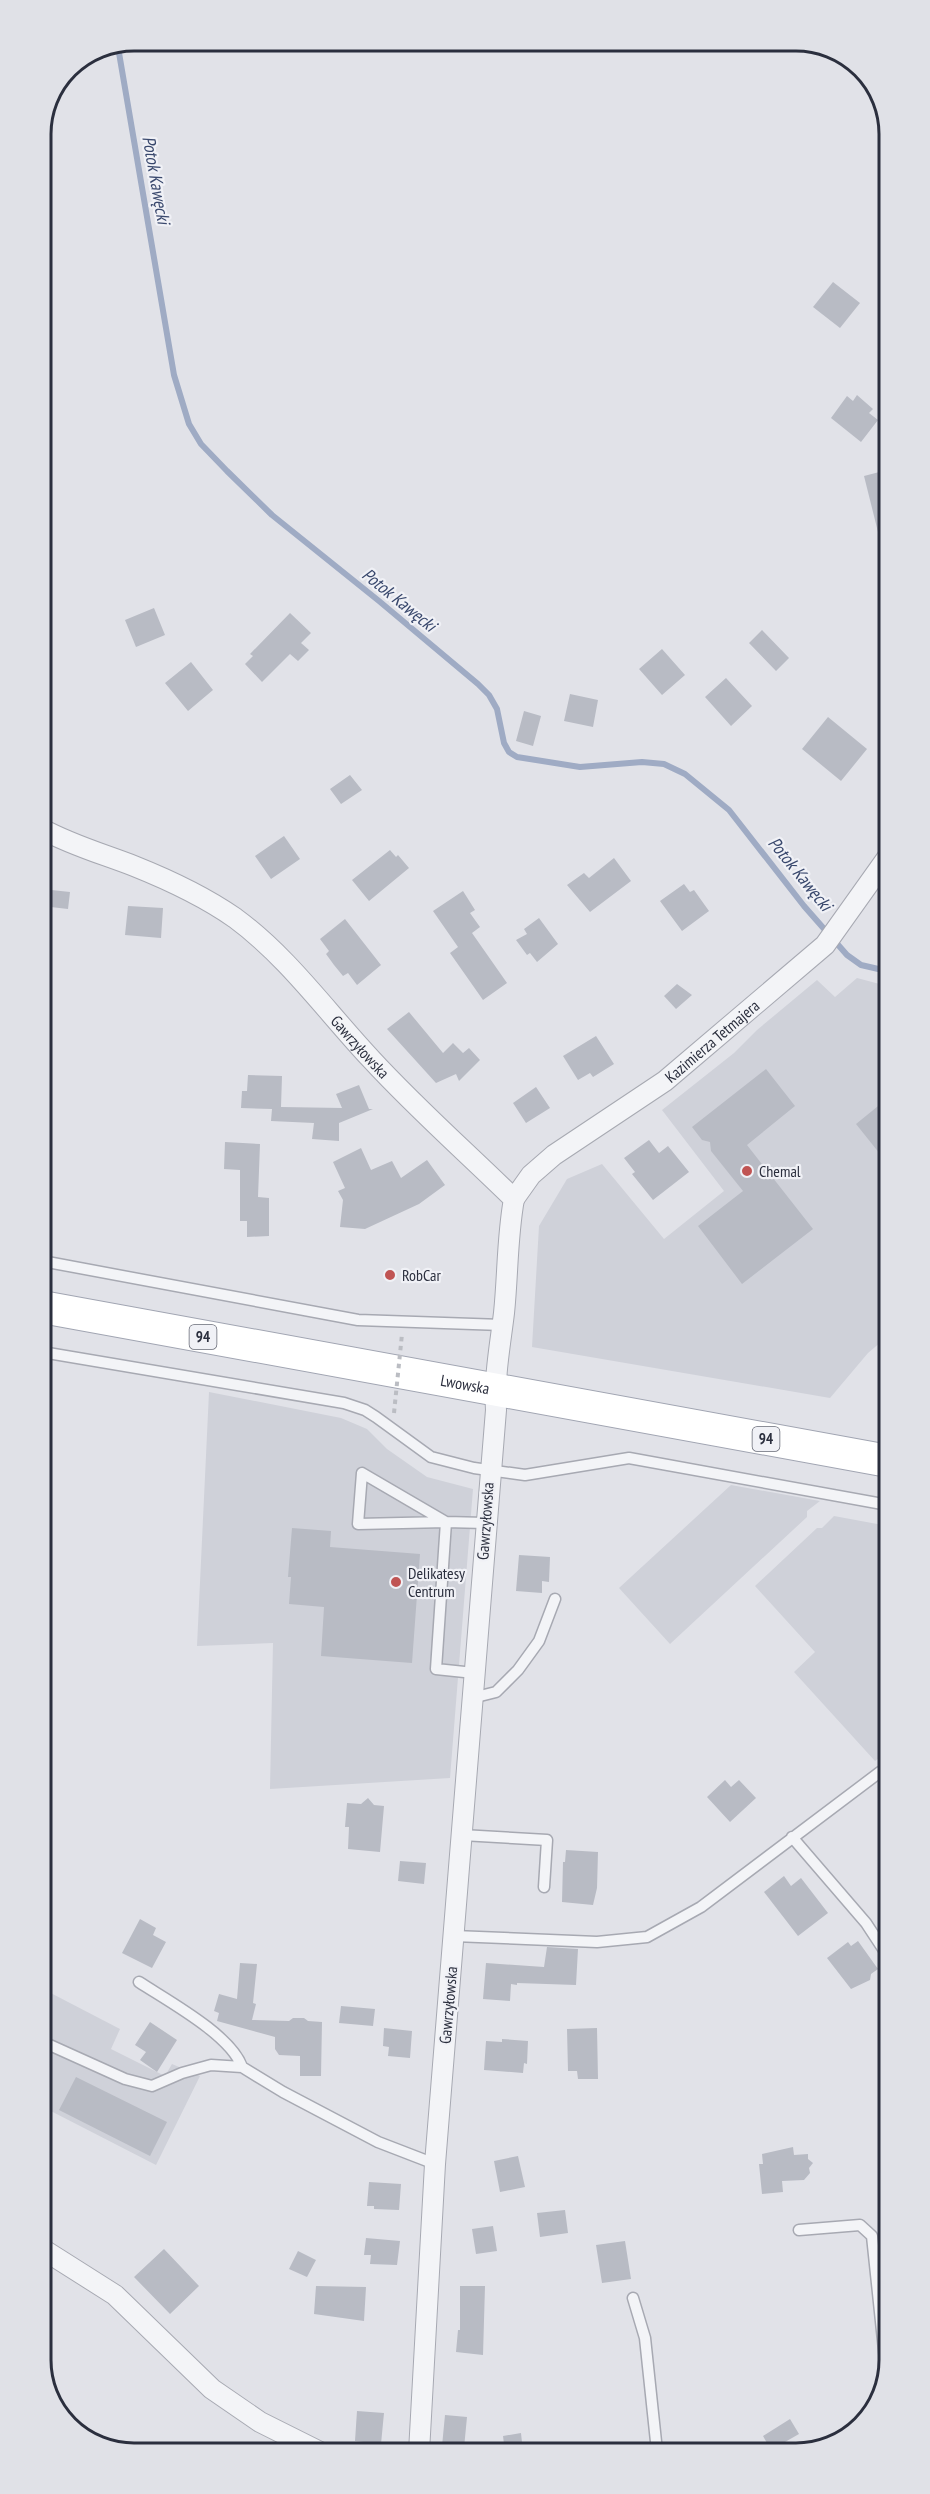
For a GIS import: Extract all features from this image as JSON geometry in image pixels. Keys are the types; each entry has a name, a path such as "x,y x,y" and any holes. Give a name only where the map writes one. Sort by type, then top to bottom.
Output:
{"main road":[{"name":"Lwowska","path":"51,1309 879,1459"}],"street":[{"name":"Gawrzyłowska","path":"51,833 179,886 234,917 288,964 383,1072 514,1199 510,1221 495,1390 496,1410 489,1471 435,2164 420,2443"},
{"name":"Kazimierza Tetmajera","path":"514,1199 531,1175 554,1155 665,1081 831,938 879,869"},
{"path":"51,2254 115,2295 212,2389 261,2422 302,2443"}],"lane":[{"path":"51,1263 358,1320 502,1325"},
{"path":"51,1354 344,1403 371,1413 431,1457 489,1471 525,1475 629,1458 879,1503"},
{"path":"446,1522 362,1473 358,1524 485,1523"},
{"path":"446,1522 436,1669 474,1673"},
{"path":"472,1698 496,1692 518,1670 539,1641 555,1599"},
{"path":"454,1935 597,1942 647,1937 701,1907 879,1773"},
{"path":"462,1835 547,1840 544,1887"},
{"path":"792,1837 866,1923 879,1943"},
{"path":"139,1982 223,2039 239,2056 242,2067"},
{"path":"51,2046 125,2079 152,2086 182,2073 211,2065 242,2067 283,2092 378,2142 435,2164"},
{"path":"799,2230 860,2225 872,2236 879,2302"},
{"path":"633,2298 645,2338 656,2443"}],"path":[{"path":"394,1413 402,1334"}],"shaded area":[{"path":"857,978 879,984 879,1344 868,1353 830,1398 532,1347 539,1226 567,1179 602,1164 664,1239 724,1191 662,1110 734,1053 757,1030 817,980 835,997"},
{"path":"209,1392 341,1418 367,1429 387,1449 427,1477 473,1489 450,1778 270,1789 273,1643 197,1646"},
{"path":"731,1485 820,1501 807,1511 807,1517 670,1644 619,1588"},
{"path":"834,1516 879,1524 879,1758 875,1761 794,1672 815,1652 755,1586 817,1528 822,1528"},
{"path":"51,1993 120,2029 111,2049 165,2076 172,2064 200,2076 156,2165 51,2111"}],"building":[{"path":"833,282 860,303 840,328 813,307"},
{"path":"857,395 873,409 869,413 878,420 861,442 831,418 847,396 853,401"},
{"path":"879,472 879,536 864,476"},
{"path":"154,608 165,635 136,647 125,620"},
{"path":"290,613 311,633 301,643 309,650 298,661 290,654 262,682 245,664 253,656 250,654"},
{"path":"762,630 789,658 776,671 749,643"},
{"path":"662,649 685,675 662,695 639,669"},
{"path":"191,662 213,690 188,711 165,683"},
{"path":"726,678 752,706 731,726 705,697"},
{"path":"570,694 598,700 593,727 564,721"},
{"path":"524,711 541,716 533,746 516,741"},
{"path":"828,717 867,749 841,781 802,749"},
{"path":"350,775 362,790 341,804 330,789"},
{"path":"284,836 300,859 271,879 255,856"},
{"path":"390,850 396,857 398,855 409,868 369,901 352,880"},
{"path":"614,858 631,881 590,912 567,885 584,873 589,878"},
{"path":"684,884 690,892 694,890 709,911 682,931 660,901"},
{"path":"51,890 70,892 68,909 51,907"},
{"path":"463,891 475,910 470,913 480,927 472,933 507,983 483,1000 450,953 458,947 433,911"},
{"path":"128,906 163,908 161,938 125,935"},
{"path":"539,918 558,944 537,962 530,953 527,955 516,940 527,934 524,929"},
{"path":"345,919 381,965 357,985 348,973 343,976 334,965 326,954 329,951 320,939"},
{"path":"677,984 692,995 676,1009 664,996"},
{"path":"409,1012 443,1053 453,1043 463,1053 469,1048 480,1060 459,1081 456,1074 436,1083 387,1029"},
{"path":"596,1036 614,1064 593,1077 590,1073 578,1080 563,1056"},
{"name":"Chemal","path":"766,1069 795,1106 747,1145 813,1229 742,1284 698,1226 743,1191 711,1151 710,1142 702,1140 692,1127"},
{"path":"248,1075 282,1076 281,1107 342,1108 336,1094 359,1085 369,1109 373,1109 339,1123 339,1141 312,1139 314,1123 271,1121 272,1109 241,1108 242,1091 247,1091"},
{"path":"536,1087 550,1108 526,1123 513,1103"},
{"path":"879,1105 879,1153 856,1124"},
{"path":"649,1140 659,1153 668,1146 689,1172 653,1200 632,1174 635,1172 624,1158"},
{"path":"225,1142 260,1144 258,1197 269,1198 269,1236 247,1237 247,1221 240,1221 240,1170 224,1169"},
{"path":"361,1148 371,1170 392,1161 401,1178 427,1160 445,1185 419,1204 365,1229 340,1227 343,1200 338,1191 345,1188 333,1162"},
{"path":"292,1528 331,1531 330,1547 420,1554 412,1663 321,1656 324,1607 289,1604 291,1577 288,1577"},
{"path":"519,1555 550,1557 549,1582 542,1581 542,1593 516,1591"},
{"path":"725,1780 731,1787 739,1780 756,1798 730,1822 707,1797"},
{"path":"368,1798 374,1805 384,1806 380,1852 348,1849 349,1827 345,1827 347,1803 361,1804"},
{"path":"566,1850 598,1852 597,1888 593,1905 562,1902 563,1862 565,1862"},
{"path":"400,1861 426,1863 424,1884 398,1881"},
{"path":"784,1876 791,1886 801,1878 828,1913 798,1936 764,1892"},
{"path":"140,1919 156,1928 153,1935 166,1942 152,1968 122,1953"},
{"path":"858,1941 878,1969 871,1974 870,1980 851,1989 827,1958 848,1942 851,1946"},
{"path":"547,1947 578,1949 576,1985 517,1983 517,1985 511,1984 510,2001 483,1999 486,1963 544,1967"},
{"path":"240,1963 257,1964 253,2003 256,2004 252,2020 289,2021 293,2018 304,2018 308,2021 322,2022 321,2076 300,2076 300,2056 279,2055 275,2049 275,2037 217,2021 219,2013 214,2011 219,1994 237,1999"},
{"path":"341,2006 375,2009 373,2026 339,2023"},
{"path":"150,2022 177,2040 157,2072 140,2060 146,2052 135,2045"},
{"path":"384,2028 412,2031 410,2058 388,2056 389,2047 383,2046"},
{"path":"597,2028 598,2079 578,2079 577,2071 568,2071 567,2029"},
{"path":"502,2039 528,2041 527,2064 524,2063 523,2073 484,2070 486,2041 502,2042"},
{"path":"76,2077 167,2122 150,2156 59,2110"},
{"path":"793,2147 794,2155 808,2154 808,2159 813,2163 809,2168 810,2173 804,2180 782,2181 783,2192 762,2194 759,2164 763,2164 762,2154"},
{"path":"518,2156 525,2187 500,2192 494,2161"},
{"path":"369,2182 401,2184 399,2210 374,2209 374,2206 367,2206"},
{"path":"565,2210 568,2233 540,2237 537,2213"},
{"path":"493,2226 497,2251 476,2254 472,2229"},
{"path":"366,2238 400,2241 397,2265 370,2264 371,2255 364,2255"},
{"path":"625,2241 631,2279 602,2283 596,2245"},
{"path":"164,2249 199,2286 170,2314 134,2277"},
{"path":"298,2251 316,2260 307,2277 289,2269"},
{"path":"316,2286 366,2287 364,2321 314,2314"},
{"path":"460,2286 485,2286 483,2355 456,2352 458,2330 460,2330"},
{"path":"357,2411 384,2413 381,2443 355,2441"},
{"path":"445,2415 467,2417 464,2443 442,2443"},
{"path":"790,2419 799,2434 783,2443 767,2443 763,2436"},
{"path":"521,2433 522,2443 504,2443 503,2436"}],"waterway":[{"name":"Potok Kawęcki","path":"119,53 174,375 189,424 201,444 272,515 478,684 489,695 497,709 504,743 509,752 517,757 580,767 642,762 664,764 685,774 729,810 804,906 847,955 861,965 879,969"}],"place":[{"name":"Chemal","path":"747,1171"},
{"name":"RobCar","path":"390,1275"},
{"name":"Delikatesy Centrum","path":"396,1582"}]}
